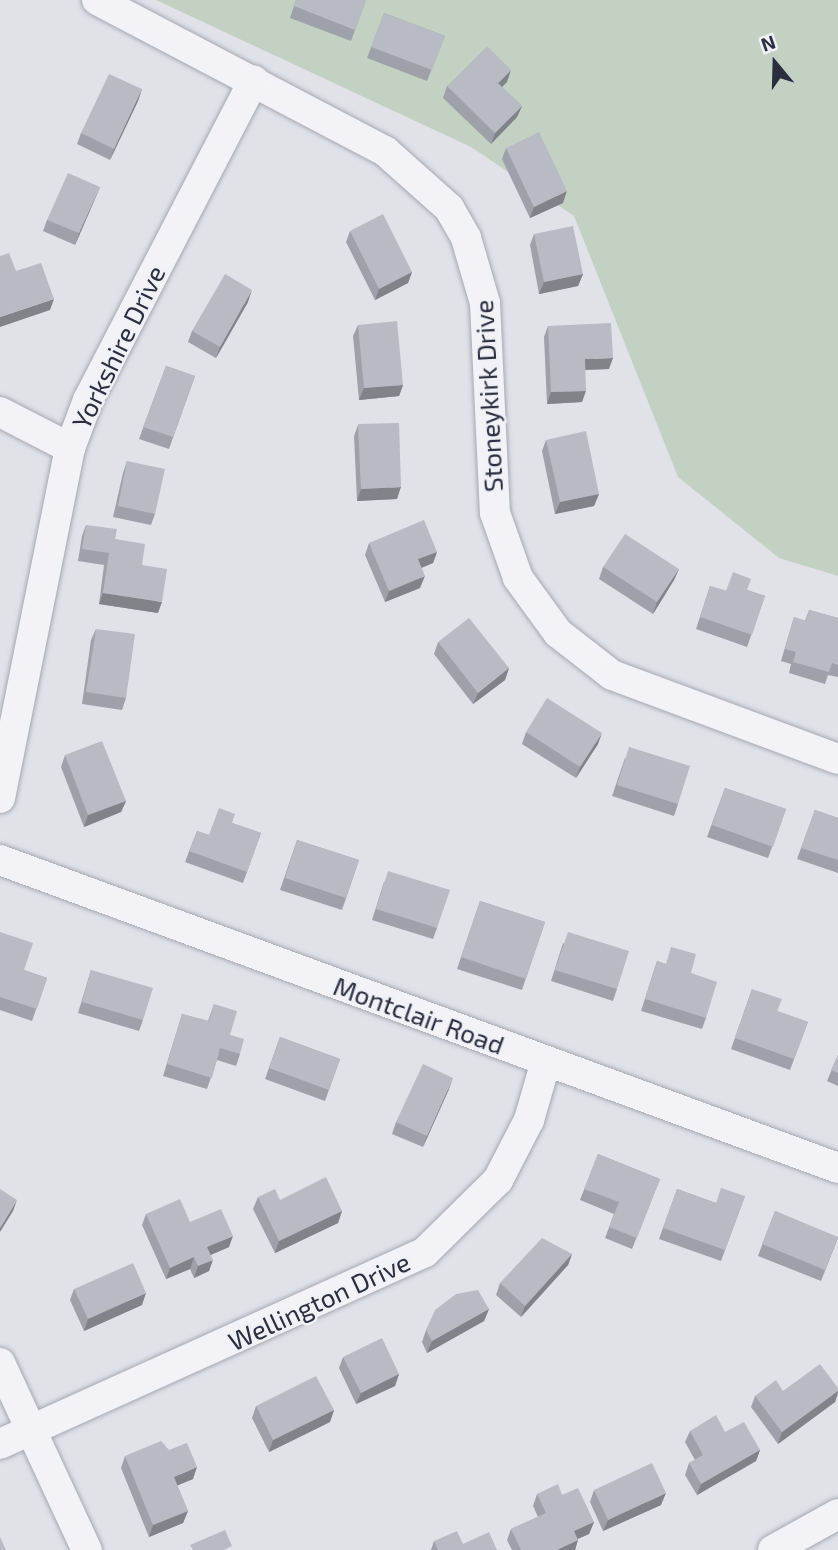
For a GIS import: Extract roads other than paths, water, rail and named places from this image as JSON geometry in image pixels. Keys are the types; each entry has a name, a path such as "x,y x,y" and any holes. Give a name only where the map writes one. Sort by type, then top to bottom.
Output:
{"street":[{"name":"Stoneykirk Drive","path":"97,0 254,80 413,171 466,237 485,303 495,513 518,578 558,633 611,675 838,759"},
{"name":"Yorkshire Drive","path":"0,798 70,448 88,400 254,80"},
{"path":"0,412 70,448"},
{"name":"Montclair Road","path":"0,860 838,1168"},
{"name":"Wellington Drive","path":"0,1444 425,1252 498,1180 528,1120 546,1060"},
{"path":"0,1363 34,1429 87,1550"},
{"path":"773,1550 838,1514"}]}
